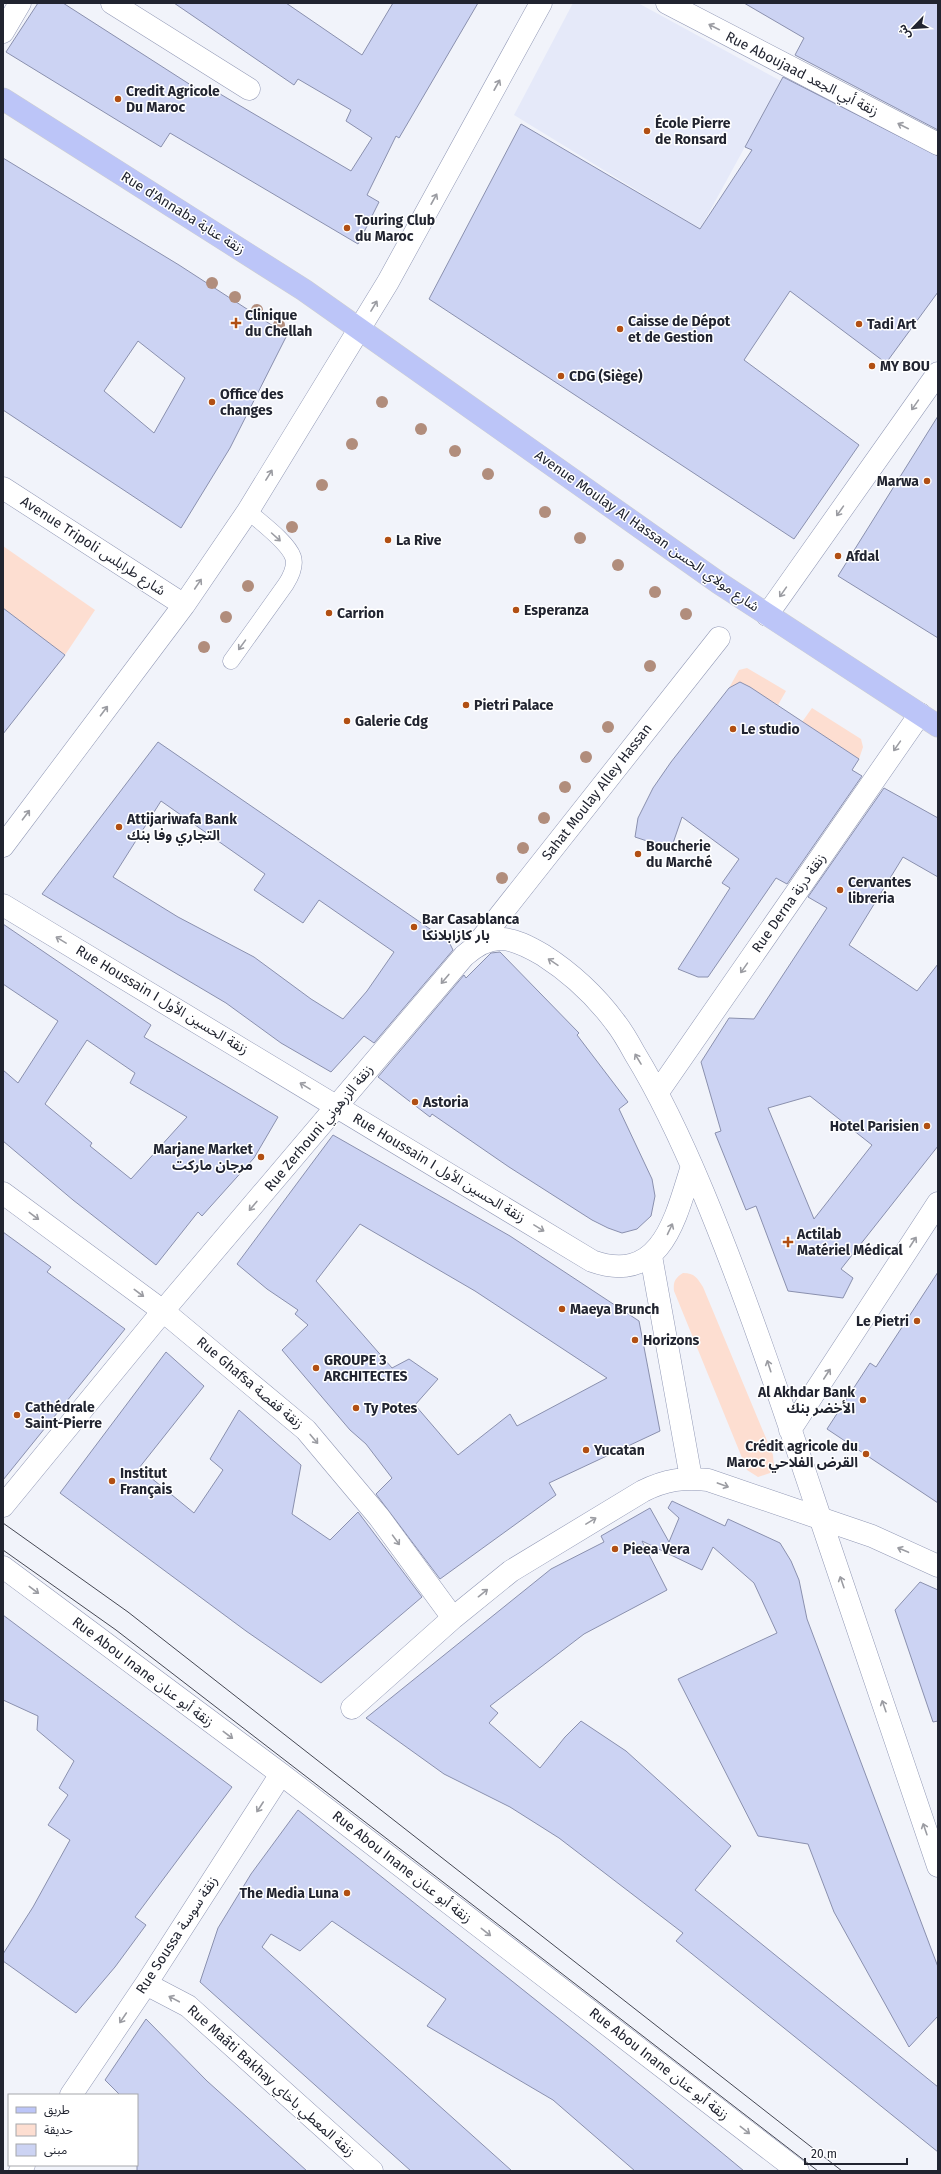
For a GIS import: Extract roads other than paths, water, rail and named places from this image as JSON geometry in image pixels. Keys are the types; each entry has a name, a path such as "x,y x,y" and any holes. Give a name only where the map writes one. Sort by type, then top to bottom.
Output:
{"main road":[{"name":"Rue d'Annaba زنقة عنابة","path":"3,99 304,290 360,330"},
{"name":"Avenue Moulay Al Hassan شارع مولاي الحسن","path":"360,330 767,615 938,726"}],"street":[{"path":"3,32 20,3"},
{"path":"112,3 249,89"},
{"path":"3,846 184,605 248,511 388,282 542,3"},
{"name":"Rue Aboujaad زنقة أبي الجعد","path":"667,3 938,144"},
{"path":"767,615 938,373"},
{"name":"Avenue Tripoli شارع طرابلس","path":"3,488 184,605"},
{"name":"Sahat Moulay Alley Hassan","path":"475,947 719,638"},
{"name":"Rue Derna زنقة درنة","path":"658,1092 920,714"},
{"name":"Rue Houssain I زنقة الحسين الأول","path":"3,905 338,1106 592,1261 606,1266 622,1267 638,1263 651,1256 662,1244 669,1230 692,1166"},
{"name":"Rue Zerhouni زنقة الزرهوني","path":"3,1506 163,1311 464,956 487,940 502,938 516,941 554,962 578,980 617,1024 658,1092 692,1166 728,1253 821,1520 938,1866"},
{"name":"Rue Ghafsa زنقة قفصة","path":"3,1193 163,1311 306,1430 379,1517 453,1618"},
{"path":"790,1430 938,1203"},
{"path":"651,1256 692,1478"},
{"path":"352,1708 453,1618 510,1571 591,1521 658,1483 674,1479 692,1478 708,1480 821,1520 872,1536 938,1566"},
{"name":"Rue Abou Inane زنقة أبو عنان","path":"3,1567 281,1774 798,2171"},
{"name":"Rue Soussa زنقة سوسة","path":"72,2094 146,1984 281,1774"},
{"name":"Rue Maâti Bakhay زنقة المعطي باخاي","path":"146,1984 188,2006 372,2171"}],"lane":[{"path":"231,661 286,584 291,576 293,566 293,557 287,548 248,511"}],"tram line":[{"path":"3,1523 128,1612 842,2171"},
{"path":"3,1550 116,1630 818,2171"}],"place":[{"name":"Credit Agricole Du Maroc","path":"118,99"},
{"name":"École Pierre de Ronsard","path":"647,131"},
{"name":"Touring Club du Maroc","path":"347,228"},
{"name":"Clinique du Chellah","path":"236,323"},
{"name":"Tadi Art","path":"859,324"},
{"name":"Caisse de Dépot et de Gestion","path":"620,329"},
{"name":"MY BOU","path":"872,366"},
{"name":"CDG (Siège)","path":"561,376"},
{"name":"Office des changes","path":"212,402"},
{"name":"Marwa","path":"927,481"},
{"name":"La Rive","path":"388,540"},
{"name":"Afdal","path":"838,556"},
{"name":"Esperanza","path":"516,610"},
{"name":"Carrion","path":"329,613"},
{"name":"Pietri Palace","path":"466,705"},
{"name":"Galerie Cdg","path":"347,721"},
{"name":"Le studio","path":"733,729"},
{"name":"Attijariwafa Bank التجاري وفا بنك","path":"119,827"},
{"name":"Boucherie du Marché","path":"638,854"},
{"name":"Cervantes libreria","path":"840,890"},
{"name":"Bar Casablanca بار كازابلانكا","path":"414,927"},
{"name":"Astoria","path":"415,1102"},
{"name":"Hotel Parisien","path":"927,1126"},
{"name":"Marjane Market مرجان ماركت","path":"261,1157"},
{"name":"Actilab Matériel Médical","path":"788,1242"},
{"name":"Maeya Brunch","path":"562,1309"},
{"name":"Le Pietri","path":"917,1321"},
{"name":"Horizons","path":"635,1340"},
{"name":"GROUPE 3 ARCHITECTES","path":"316,1368"},
{"name":"Al Akhdar Bank الأخضر بنك","path":"863,1400"},
{"name":"Ty Potes","path":"356,1408"},
{"name":"Cathédrale Saint-Pierre","path":"17,1415"},
{"name":"Yucatan","path":"586,1450"},
{"name":"Crédit agricole du Maroc القرض الفلاحي","path":"866,1454"},
{"name":"Institut Français","path":"112,1481"},
{"name":"Pieea Vera","path":"615,1549"},
{"name":"The Media Luna","path":"347,1893"}]}
